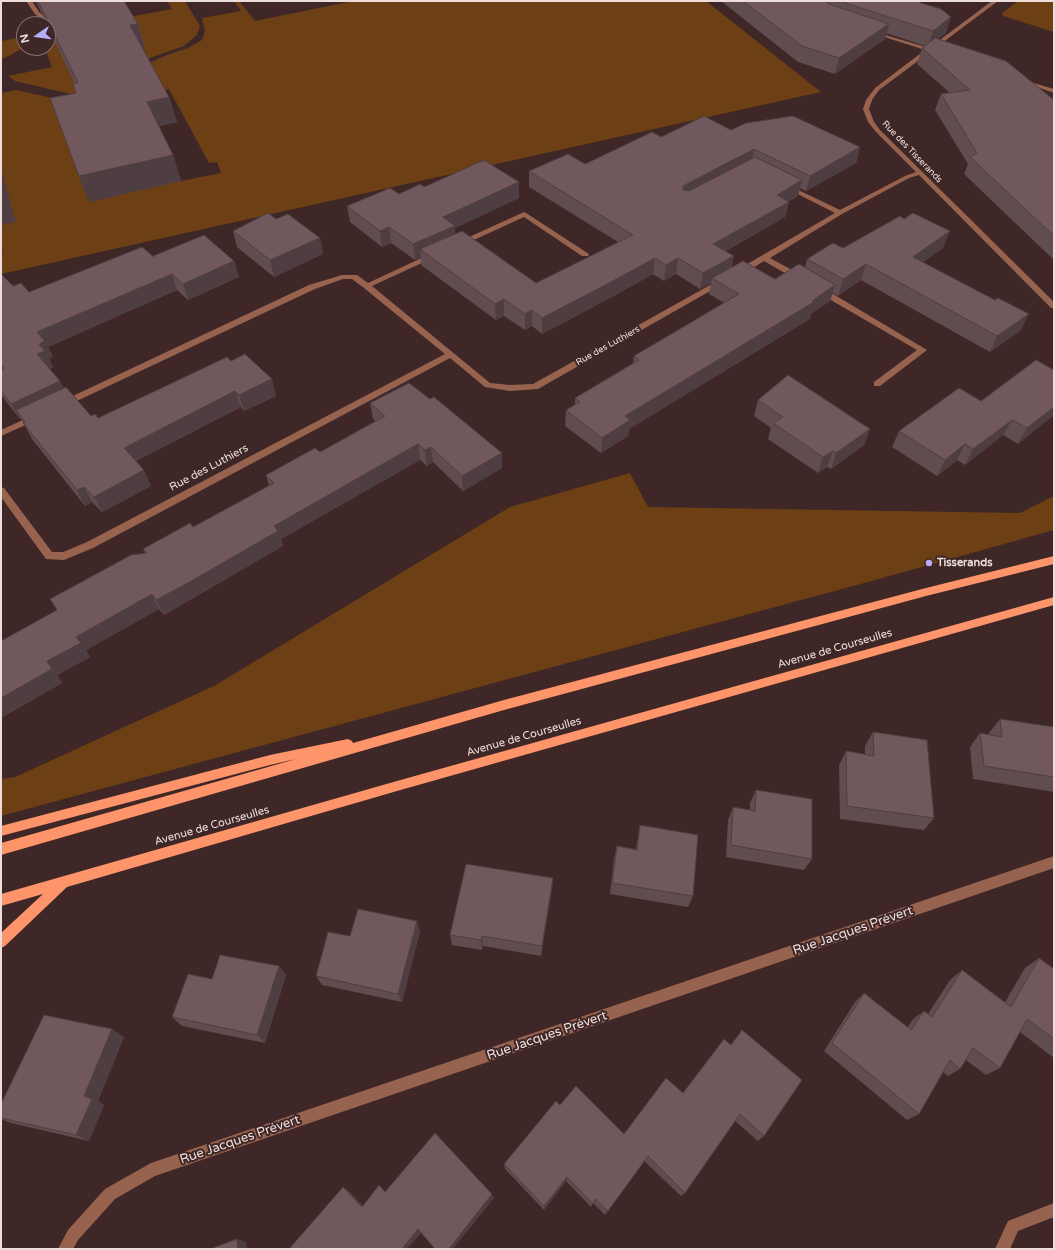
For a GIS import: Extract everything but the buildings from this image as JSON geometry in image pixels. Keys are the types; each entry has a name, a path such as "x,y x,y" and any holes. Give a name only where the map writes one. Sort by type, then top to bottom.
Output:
{"main road":[{"path":"1,849 415,732 504,705 926,592 1054,560"},
{"name":"Avenue de Courseulles","path":"1,900 397,786 1054,601"},
{"path":"1,831 270,760 415,732"},
{"path":"1,942 63,883"}],"street":[{"path":"29,1 36,13 42,17 48,19 62,19"},
{"name":"Rue des Tisserands","path":"995,1 877,89 869,100 866,109 871,122 878,131 1054,306"},
{"path":"871,31 943,54"},
{"path":"1017,78 1054,91"},
{"name":"Rue des Luthiers","path":"54,408 312,287 342,277 354,277 368,286 449,355 488,385 510,388 536,387 765,258 840,213 907,177 920,174"},
{"path":"779,182 840,213"},
{"path":"453,247 524,214 585,254"},
{"path":"368,286 439,253"},
{"path":"765,258 923,350 877,384"},
{"name":"Rue des Luthiers","path":"1,490 49,556 64,556 90,545 449,355"},
{"path":"1,433 41,414"},
{"name":"Rue Jacques Prévert","path":"65,1249 73,1235 110,1194 152,1170 1054,862"},
{"path":"1002,1249 1013,1226 1054,1210"}],"shaded area":[{"path":"167,1 185,1 200,26 197,35 184,46 144,60 79,96 15,81 8,76 52,67 48,56 56,56 56,31 172,9"},
{"path":"234,1 239,1 255,21 353,1 706,1 821,92 1,274 1,253 3,252 1,246 1,93 16,90 71,102 181,181 221,173 217,162 209,163 169,89 147,92 134,74 151,62 188,48 202,40 205,31 202,18 241,11"},
{"path":"1018,1 1054,1 1054,32 1003,16 1002,13"},
{"path":"16,38 16,52 1,59 1,41"},
{"path":"630,473 648,507 1020,513 1054,496 1054,530 868,582 1,816 1,779 15,777 214,686 510,507"}],"place":[{"name":"Tisserands","path":"929,563"}]}
